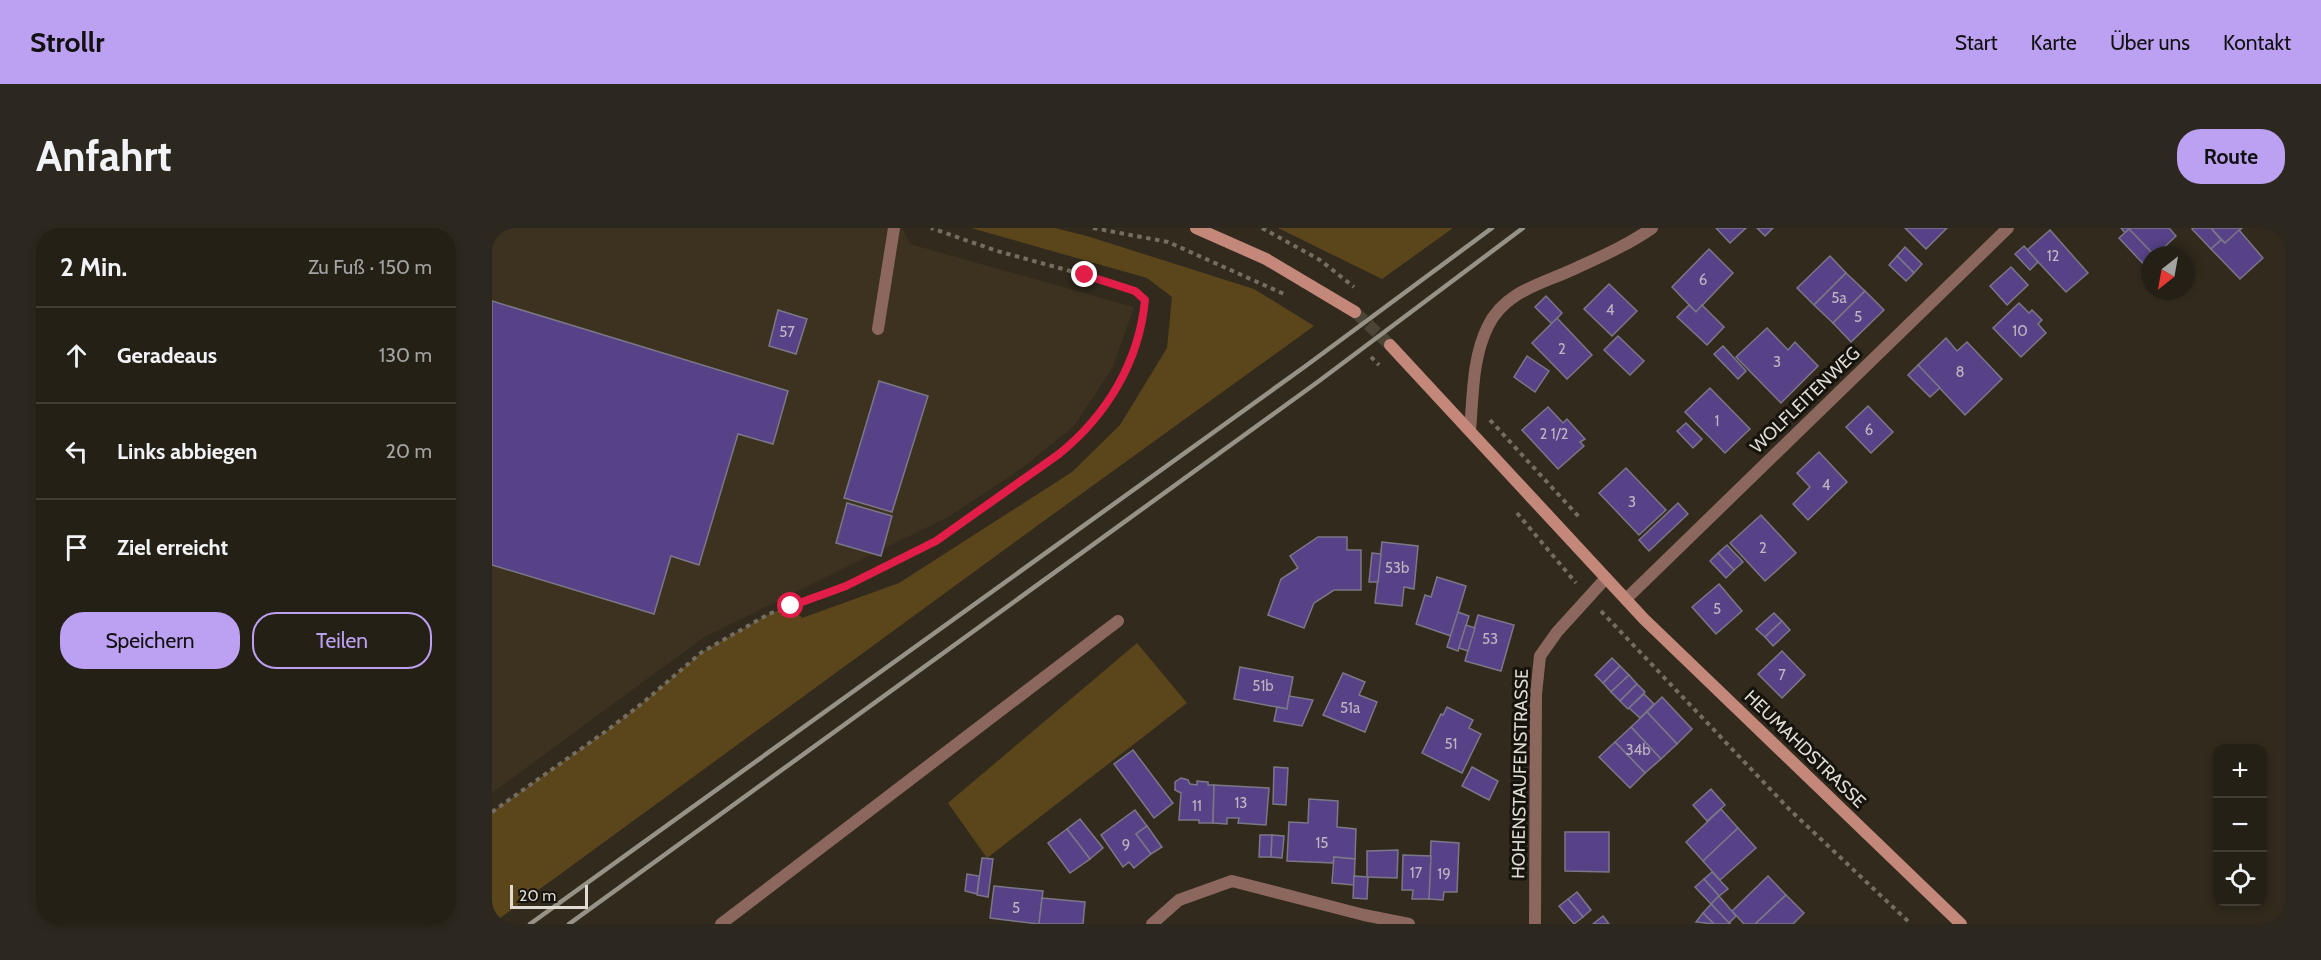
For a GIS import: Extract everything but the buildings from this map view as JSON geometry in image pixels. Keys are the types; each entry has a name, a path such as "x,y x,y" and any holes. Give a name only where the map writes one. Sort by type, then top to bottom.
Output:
{"main road":[{"path":"1196,228 1266,259 1355,312"},
{"path":"1390,345 1626,599"},
{"name":"HEUMAHDSTRASSE","path":"1626,599 1961,924"}],"street":[{"path":"878,329 894,228"},
{"path":"1470,431 1474,379 1480,349 1488,326 1503,304 1529,286 1610,252 1652,228"},
{"name":"WOLFLEITENWEG","path":"1626,599 2008,228"},
{"name":"HOHENSTAUFENSTRASSE","path":"1535,924 1536,694 1540,656 1557,632 1606,578"},
{"path":"721,924 1118,621"},
{"path":"1152,924 1179,900 1232,881 1364,915 1409,924"}],"path":[{"path":"492,812 609,729 702,652 770,614 846,586 936,541 1059,454 1078,439 1098,418 1127,370 1137,343 1145,300 1135,291 1118,284 981,246 932,228"},
{"path":"1093,228 1168,242 1284,295"},
{"path":"1262,228 1320,260 1363,294"},
{"path":"1588,597 1790,810 1911,924"}],"shaded area":[{"path":"492,228 902,228 910,244 1134,307 1113,367 1074,426 1022,468 950,516 703,638 492,793"},
{"path":"971,228 1055,228 1087,236 1254,289 1314,326 492,924 492,812 609,729 702,652 769,614 791,606 802,618 899,583 1072,472 1120,425 1167,348 1172,297 1147,278"},
{"path":"1278,228 1453,228 1382,279"},
{"path":"1137,643 1187,703 987,858 948,803"}],"tunnel":[{"path":"1355,312 1390,345"}],"railway":[{"path":"530,924 1307,365 1492,228"},
{"path":"569,924 1319,381 1523,228"}],"route":[{"path":"791,606 846,586 936,541 1033,474 1078,439 1098,418 1127,370 1137,343 1145,300 1135,291 1085,275"}]}
